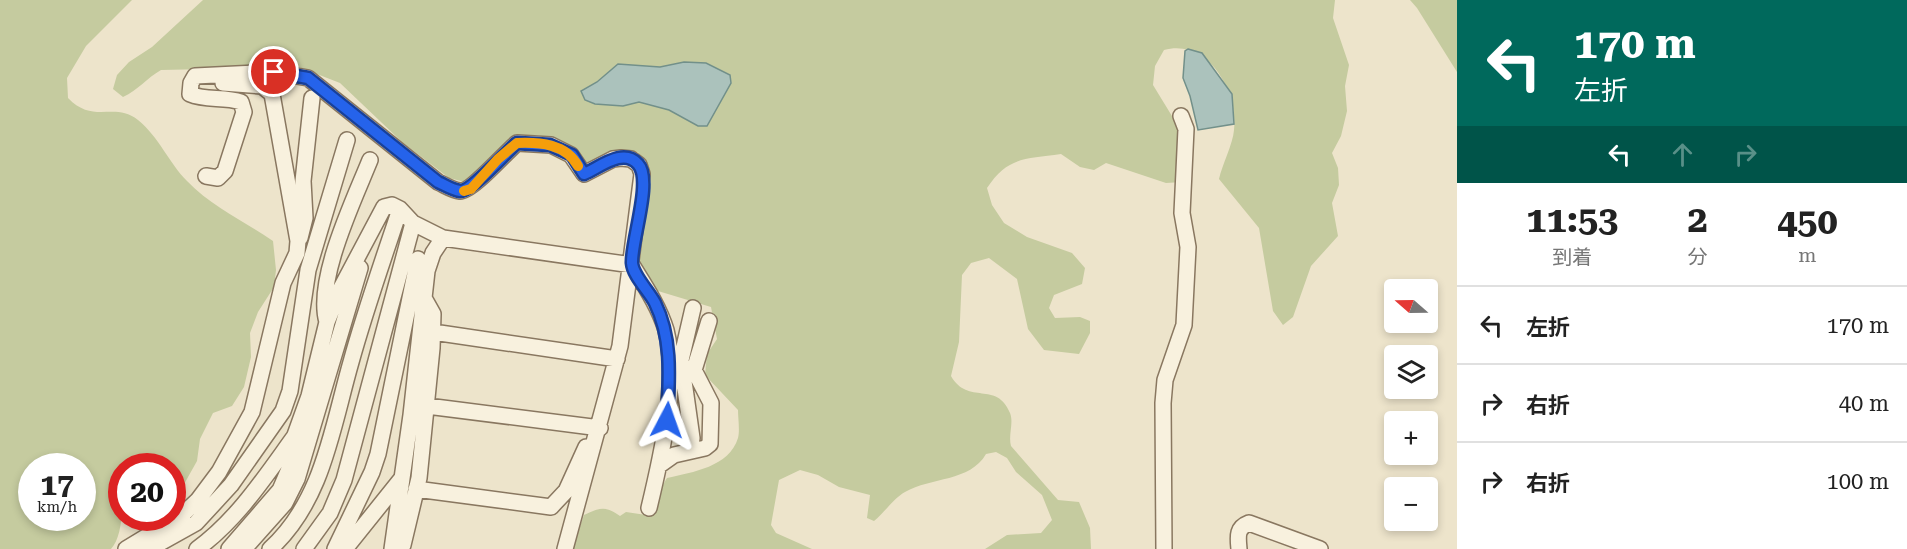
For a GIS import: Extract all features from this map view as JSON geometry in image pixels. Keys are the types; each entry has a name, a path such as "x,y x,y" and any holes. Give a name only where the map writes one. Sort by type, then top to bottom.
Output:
{"street":[{"path":"206,176 218,178 225,171 244,112 241,102 232,99 198,98 190,94 190,83 195,76 274,72 308,78 438,182 461,191 471,189 498,159 517,143 550,145 572,155 584,174 612,159 631,159 639,165 642,174 632,265 617,358 600,428 565,549"},
{"path":"126,549 182,515 198,500 219,472 252,412 283,283 297,254 298,241 272,94 262,86 212,83 212,76"},
{"path":"298,241 303,231 305,218 303,181 312,98"},
{"path":"1164,549 1163,403 1165,380 1184,325 1188,247 1182,213 1186,129 1181,116"},
{"path":"132,549 160,543 196,523 231,485 283,411 290,391 308,270 347,140"},
{"path":"327,322 323,308 326,286 347,217 370,160"},
{"path":"229,549 280,490 289,469 295,435 309,396 327,322 384,207 392,205 400,209 413,223 443,238 632,265"},
{"path":"270,549 295,523 310,499 330,443 351,362 400,209"},
{"path":"304,549 330,513 344,480 413,223"},
{"path":"392,549 427,271 433,253 443,238"},
{"path":"244,549 285,503 297,479 360,267 361,261 357,259"},
{"path":"335,549 378,454 418,259"},
{"path":"632,265 655,303 668,344 669,386 666,438 649,508"},
{"path":"398,549 403,545 416,489 427,406 433,314 424,298"},
{"path":"690,451 691,427 681,360 693,308"},
{"path":"660,465 674,455 705,448 710,444 711,402 694,370 709,321"},
{"path":"433,332 617,358"},
{"path":"427,406 600,428"},
{"path":"416,489 551,507 566,491 590,437 600,428"},
{"path":"197,549 211,539 244,504 295,435"},
{"path":"345,549 402,478"},
{"path":"1239,549 1238,533 1242,525 1249,523 1271,532 1279,532 1320,549"},
{"path":"1271,532 1272,549"}],"green space":[{"path":"0,0 132,0 86,46 67,78 68,98 77,106 87,110 121,112 138,120 152,134 181,174 197,190 273,241 276,270 274,287 258,312 250,333 251,357 244,387 232,406 213,413 200,439 197,461 186,481 186,453 108,453 108,531 119,531 111,549 0,549"},
{"path":"203,0 1335,0 1333,18 1349,65 1345,86 1347,111 1341,136 1332,153 1338,168 1339,185 1332,203 1338,236 1311,266 1293,317 1283,325 1273,311 1259,228 1219,179 1234,130 1231,99 1225,84 1207,60 1194,52 1180,48 1164,50 1155,66 1153,85 1186,139 1182,182 1166,183 1106,163 1094,170 1080,167 1061,154 1010,164 987,188 992,205 1004,223 1027,237 1072,253 1085,268 1082,284 1054,295 1049,308 1055,318 1080,317 1090,321 1090,333 1079,354 1044,350 1028,329 1017,279 989,258 971,263 962,275 959,342 951,376 958,385 966,390 990,395 1004,403 1011,417 1011,446 1058,500 1079,502 1090,528 1091,549 985,549 1007,535 1041,533 1052,520 1042,495 1016,472 1007,458 996,452 986,454 970,470 905,492 874,521 867,518 870,495 839,487 818,475 800,470 779,480 771,525 776,533 812,549 572,549 584,515 606,509 620,516 626,512 646,515 667,478 709,467 718,462 727,456 739,435 738,410 705,375 707,354 717,339 711,307 658,291 645,281 638,258 648,173 638,152 617,150 591,163 576,158 557,142 542,136 529,136 517,139 506,146 465,182 449,178 402,142 340,83 299,67 161,70 123,97 113,89 117,75 129,62 152,47"},
{"path":"1410,0 1457,0 1457,72 1417,8"}],"water":[{"path":"1188,49 1202,53 1232,94 1234,124 1198,130 1183,78 1185,51"},
{"path":"684,62 706,63 730,75 731,83 707,126 698,126 669,110 639,102 623,106 595,104 585,100 581,91 597,82 618,64 660,67"}],"slow traffic":[{"path":"464,191 471,189 498,159 517,143 534,142 550,145 572,155 578,166"}],"route":[{"path":"274,72 308,78 438,182 451,189 461,191 471,189 498,159 517,143 534,142 550,145 572,155 579,171 584,174 612,159 631,159 639,165 642,174 641,201 632,265 655,303 666,330 669,386 667,420"}]}
